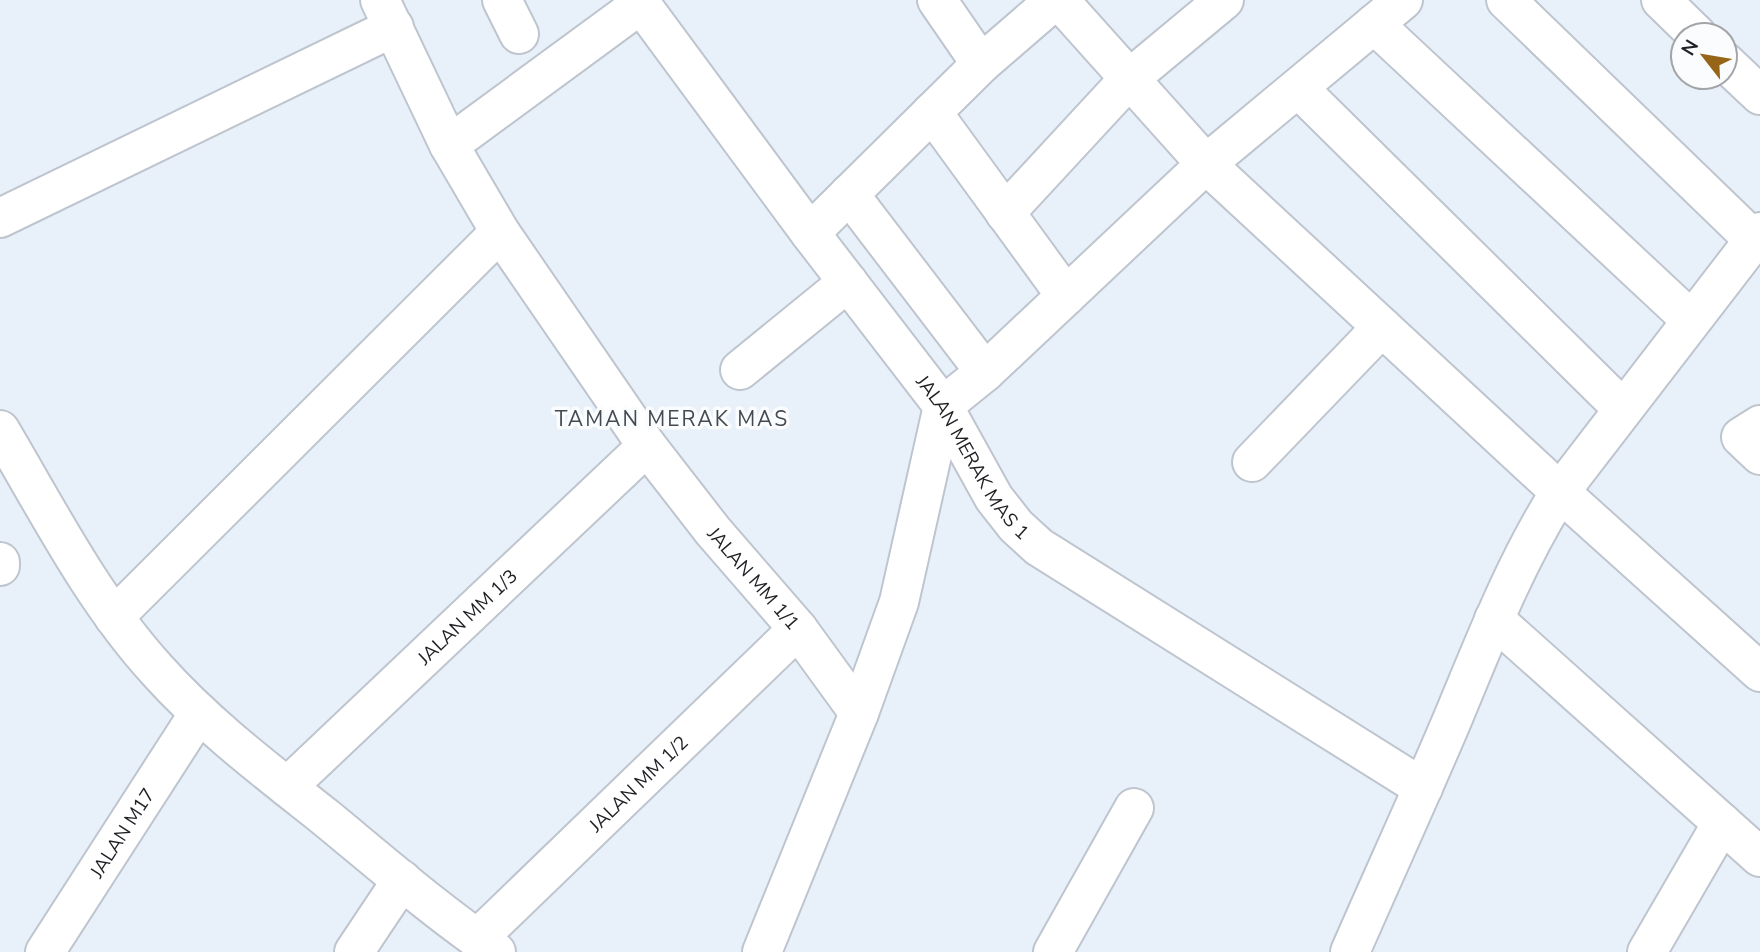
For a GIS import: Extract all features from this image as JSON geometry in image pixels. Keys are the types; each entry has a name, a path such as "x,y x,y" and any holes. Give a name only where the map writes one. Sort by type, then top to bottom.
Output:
{"street":[{"path":"502,0 519,34"},
{"path":"937,0 981,64"},
{"path":"810,233 981,64 1057,0 1206,164 1560,492 1760,672"},
{"path":"1005,213 1129,79 1224,0"},
{"path":"1350,952 1534,533 1560,492 1757,236 1506,0"},
{"path":"1661,0 1683,21"},
{"path":"449,145 640,2"},
{"name":"JALAN MERAK MAS 1","path":"640,2 810,233 943,406 994,498 1016,526 1039,547 1423,788"},
{"path":"762,952 859,713 899,603 943,406 985,372 1206,164 1389,12 1691,320"},
{"path":"0,218 387,14"},
{"name":"JALAN MM 1/1","path":"387,14 449,145 500,232 646,446 713,531 798,629 859,713"},
{"path":"1739,75 1760,95"},
{"path":"1298,88 1623,409"},
{"path":"932,113 1066,296"},
{"path":"849,194 985,372"},
{"path":"114,617 500,232"},
{"path":"740,370 848,282"},
{"path":"1252,463 1382,327"},
{"path":"1760,425 1741,437 1760,455"},
{"path":"0,430 114,617 156,670 199,713 288,787 487,945"},
{"name":"JALAN MM 1/3","path":"288,787 646,446"},
{"path":"1494,619 1760,857"},
{"name":"JALAN MM 1/2","path":"487,945 798,629"},
{"name":"JALAN M17","path":"45,952 199,713"},
{"path":"1053,952 1134,808"},
{"path":"1647,952 1722,823"},
{"path":"354,952 402,880"}],"district":[{"name":"TAMAN MERAK MAS","path":"672,419"}]}
